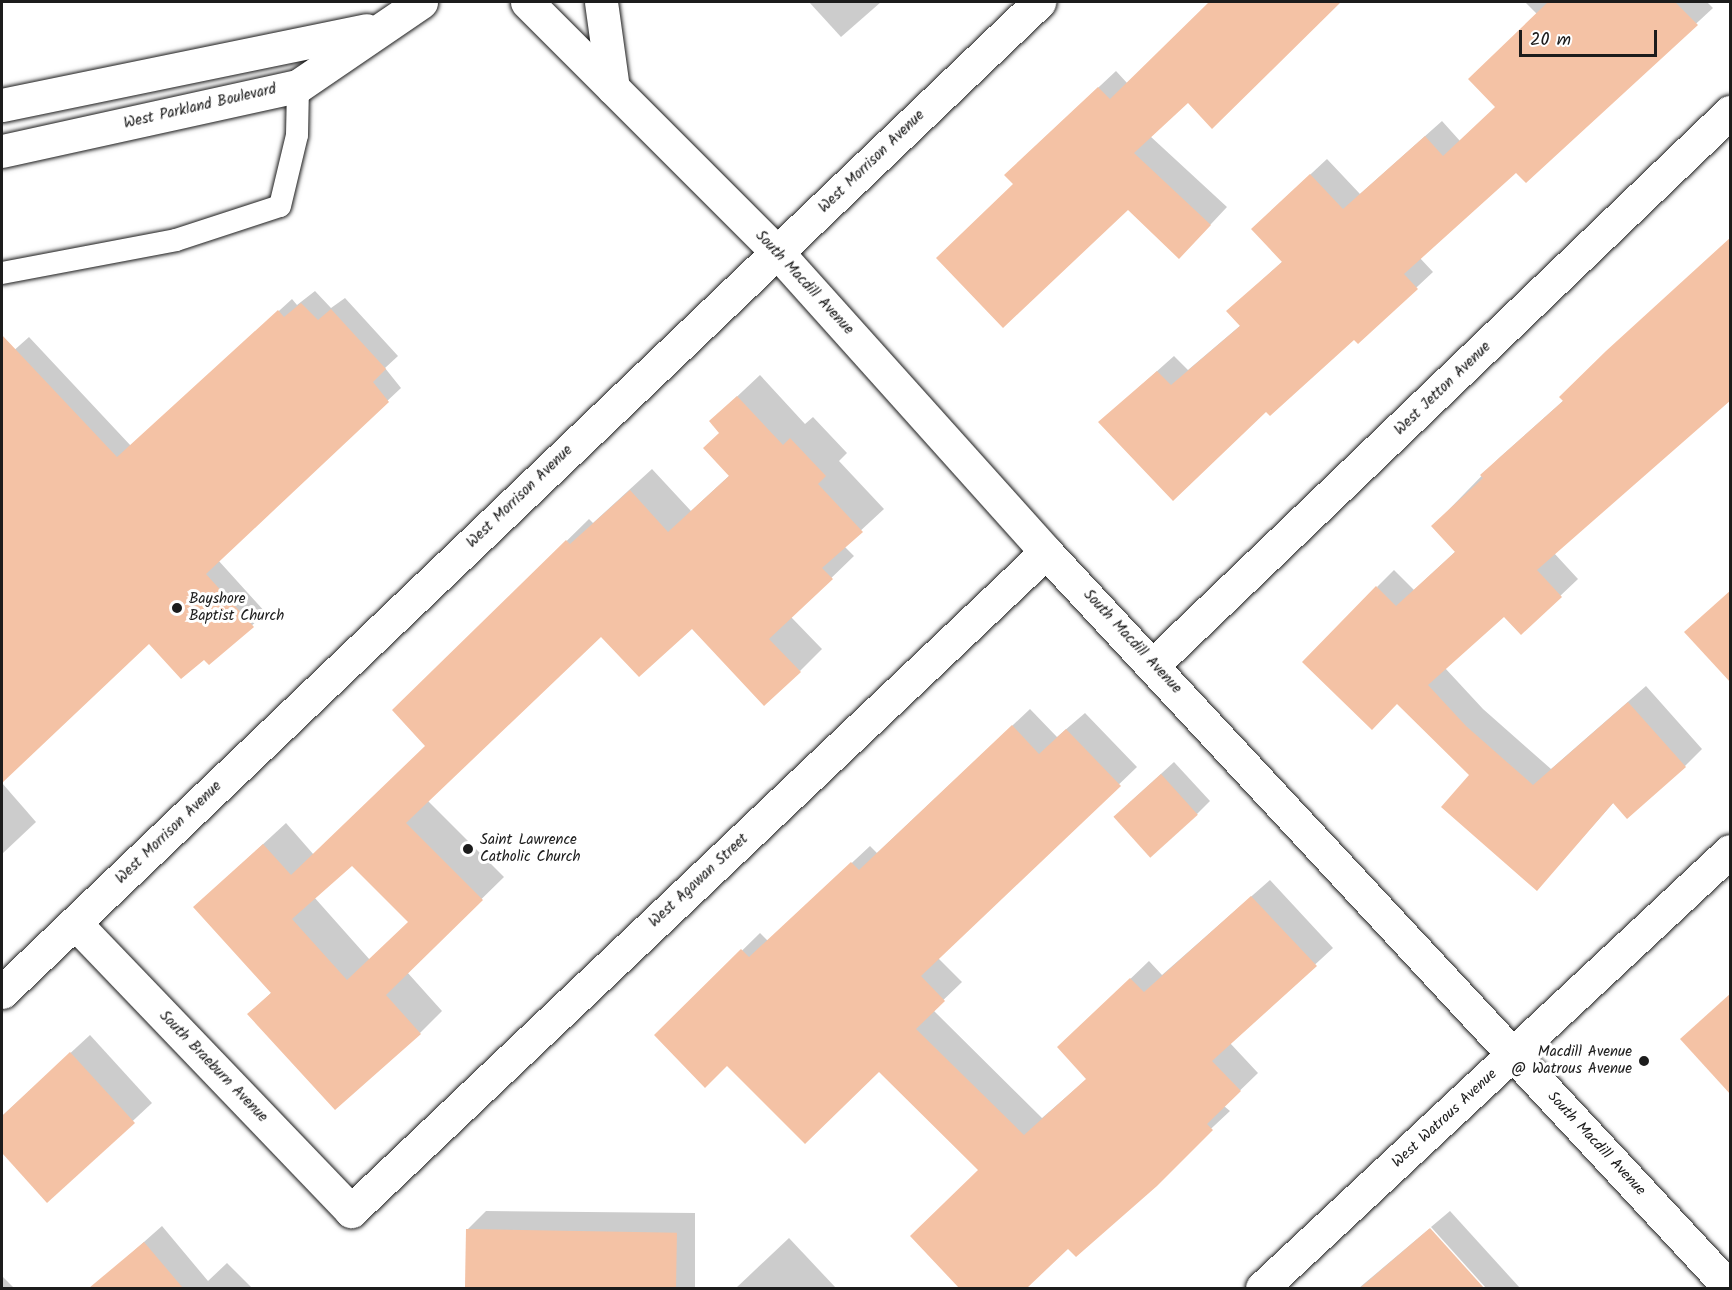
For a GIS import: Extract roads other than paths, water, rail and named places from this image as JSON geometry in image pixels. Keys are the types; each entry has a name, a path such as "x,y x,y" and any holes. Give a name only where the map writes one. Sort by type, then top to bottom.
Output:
{"street":[{"name":"West Parkland Boulevard","path":"2,151 298,86 421,2"},
{"name":"South Macdill Avenue","path":"526,2 777,252 1047,552 1154,664 1731,1288"},
{"path":"601,2 613,88"},
{"name":"West Morrison Avenue","path":"2,992 1040,2"},
{"name":"West Parkland Boulevard","path":"2,105 383,27"},
{"name":"West Jetton Avenue","path":"1154,664 1731,112"},
{"name":"West Agawan Street","path":"351,1211 1047,552"},
{"name":"West Watrous Avenue","path":"1262,1288 1731,851"},
{"name":"South Braeburn Avenue","path":"75,922 351,1211"}],"lane":[{"path":"2,273 176,240 280,206 297,135 298,86"}],"place":[{"name":"Bayshore Baptist Church","path":"177,608"},
{"name":"Saint Lawrence Catholic Church","path":"468,849"},
{"name":"Macdill Avenue @ Watrous Avenue","path":"1644,1061"}]}
